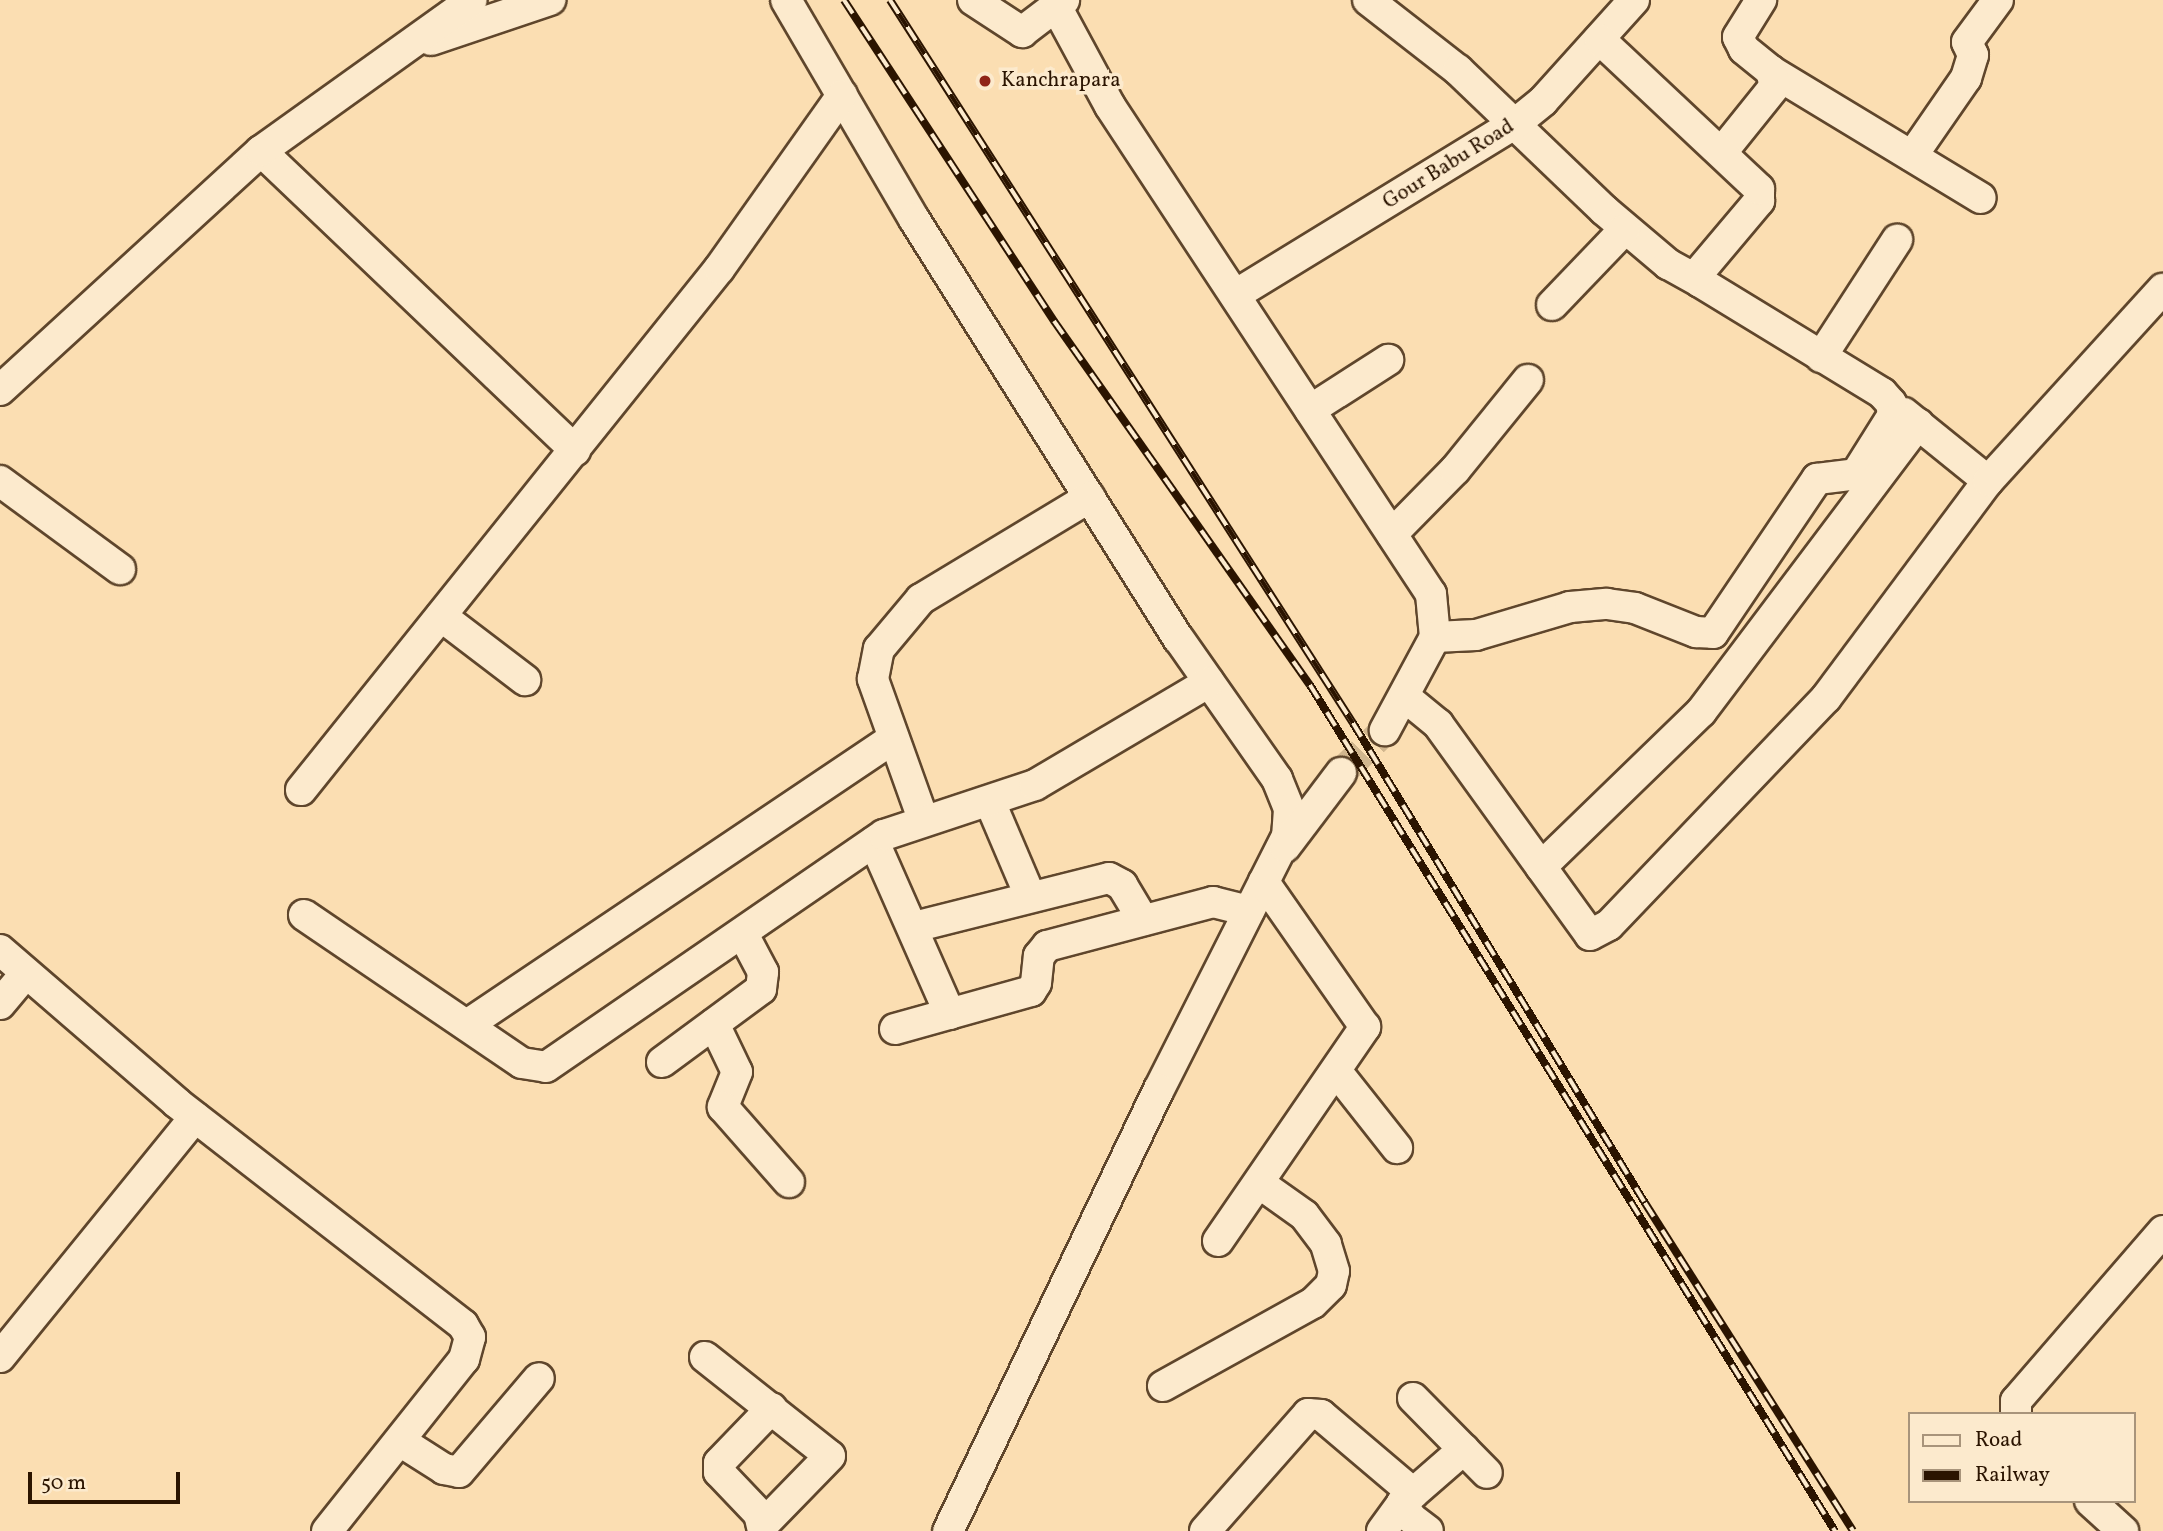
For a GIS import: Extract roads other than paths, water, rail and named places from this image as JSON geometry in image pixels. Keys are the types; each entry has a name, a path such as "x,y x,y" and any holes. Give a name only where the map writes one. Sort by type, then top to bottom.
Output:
{"street":[{"path":"0,390 261,151 472,0"},
{"path":"404,48 550,0"},
{"path":"786,0 914,219 1209,682 1277,779 1289,809 1287,836 1007,1405 948,1531"},
{"path":"973,0 1022,32 1060,4 1110,106 1431,594 1435,637 1385,730"},
{"path":"1368,0 1458,69 1625,229 1668,264 1891,403 1988,481"},
{"name":"Gour Babu Road","path":"1235,295 1516,123 1543,101 1634,0"},
{"path":"1761,0 1738,37 1744,49 1771,71 1981,198"},
{"path":"1912,156 1966,78 1973,55 1967,42 1998,0"},
{"path":"1599,39 1755,183 1759,201 1700,271 1700,282"},
{"path":"1722,152 1771,93 1775,81 1771,71"},
{"path":"301,790 719,269 842,95"},
{"path":"261,151 575,450"},
{"path":"1552,305 1625,229"},
{"path":"1821,357 1897,240"},
{"path":"1405,697 1438,723 1590,935 1609,925 1826,698 1988,481 2163,289"},
{"path":"1310,410 1388,360"},
{"path":"1392,534 1455,470 1528,380"},
{"path":"1435,637 1476,635 1570,607 1607,604 1634,608 1696,632 1713,633 1817,479 1849,478 1863,468 1893,415 1891,403"},
{"path":"1541,867 1701,712 1917,424"},
{"path":"0,481 120,569"},
{"path":"923,819 873,679 873,665 879,649 921,599 1090,497"},
{"path":"441,616 525,680"},
{"path":"304,915 522,1063 546,1067 874,842 923,819 990,802 1072,766 1209,682"},
{"path":"467,1025 894,738"},
{"path":"1270,870 1341,773"},
{"path":"990,802 1030,896"},
{"path":"874,842 914,927 950,1014"},
{"path":"1218,1241 1364,1035 1364,1022 1270,870"},
{"path":"914,927 1109,878 1122,885 1143,919"},
{"path":"895,1029 1031,991 1036,983 1039,956 1047,946 1213,902 1249,911"},
{"path":"662,1062 755,996 764,981 743,934"},
{"path":"0,950 195,1117 463,1325 470,1337 464,1359 327,1531"},
{"path":"0,1004 26,973"},
{"path":"715,1024 737,1072 723,1107 789,1182"},
{"path":"1337,1072 1397,1148"},
{"path":"0,1357 195,1117"},
{"path":"1163,1386 1313,1303 1331,1285 1334,1271 1326,1244 1304,1215 1259,1183"},
{"path":"2016,1412 2016,1401 2163,1231"},
{"path":"705,1357 830,1456 763,1528"},
{"path":"400,1440 444,1469 459,1472 539,1378"},
{"path":"1413,1398 1488,1473"},
{"path":"763,1528 759,1514 719,1472 719,1462 772,1408"},
{"path":"1205,1531 1308,1413 1321,1415 1407,1498 1428,1531"},
{"path":"1382,1531 1407,1498 1464,1450"},
{"path":"2092,1503 2123,1531"}],"tunnel":[{"path":"1341,773 1385,730"}],"railway":[{"path":"844,0 1054,321 1310,685 1835,1531"},
{"path":"890,0 1353,723 1645,1203 1853,1531"}],"place":[{"name":"Kanchrapara","path":"985,81"}]}
